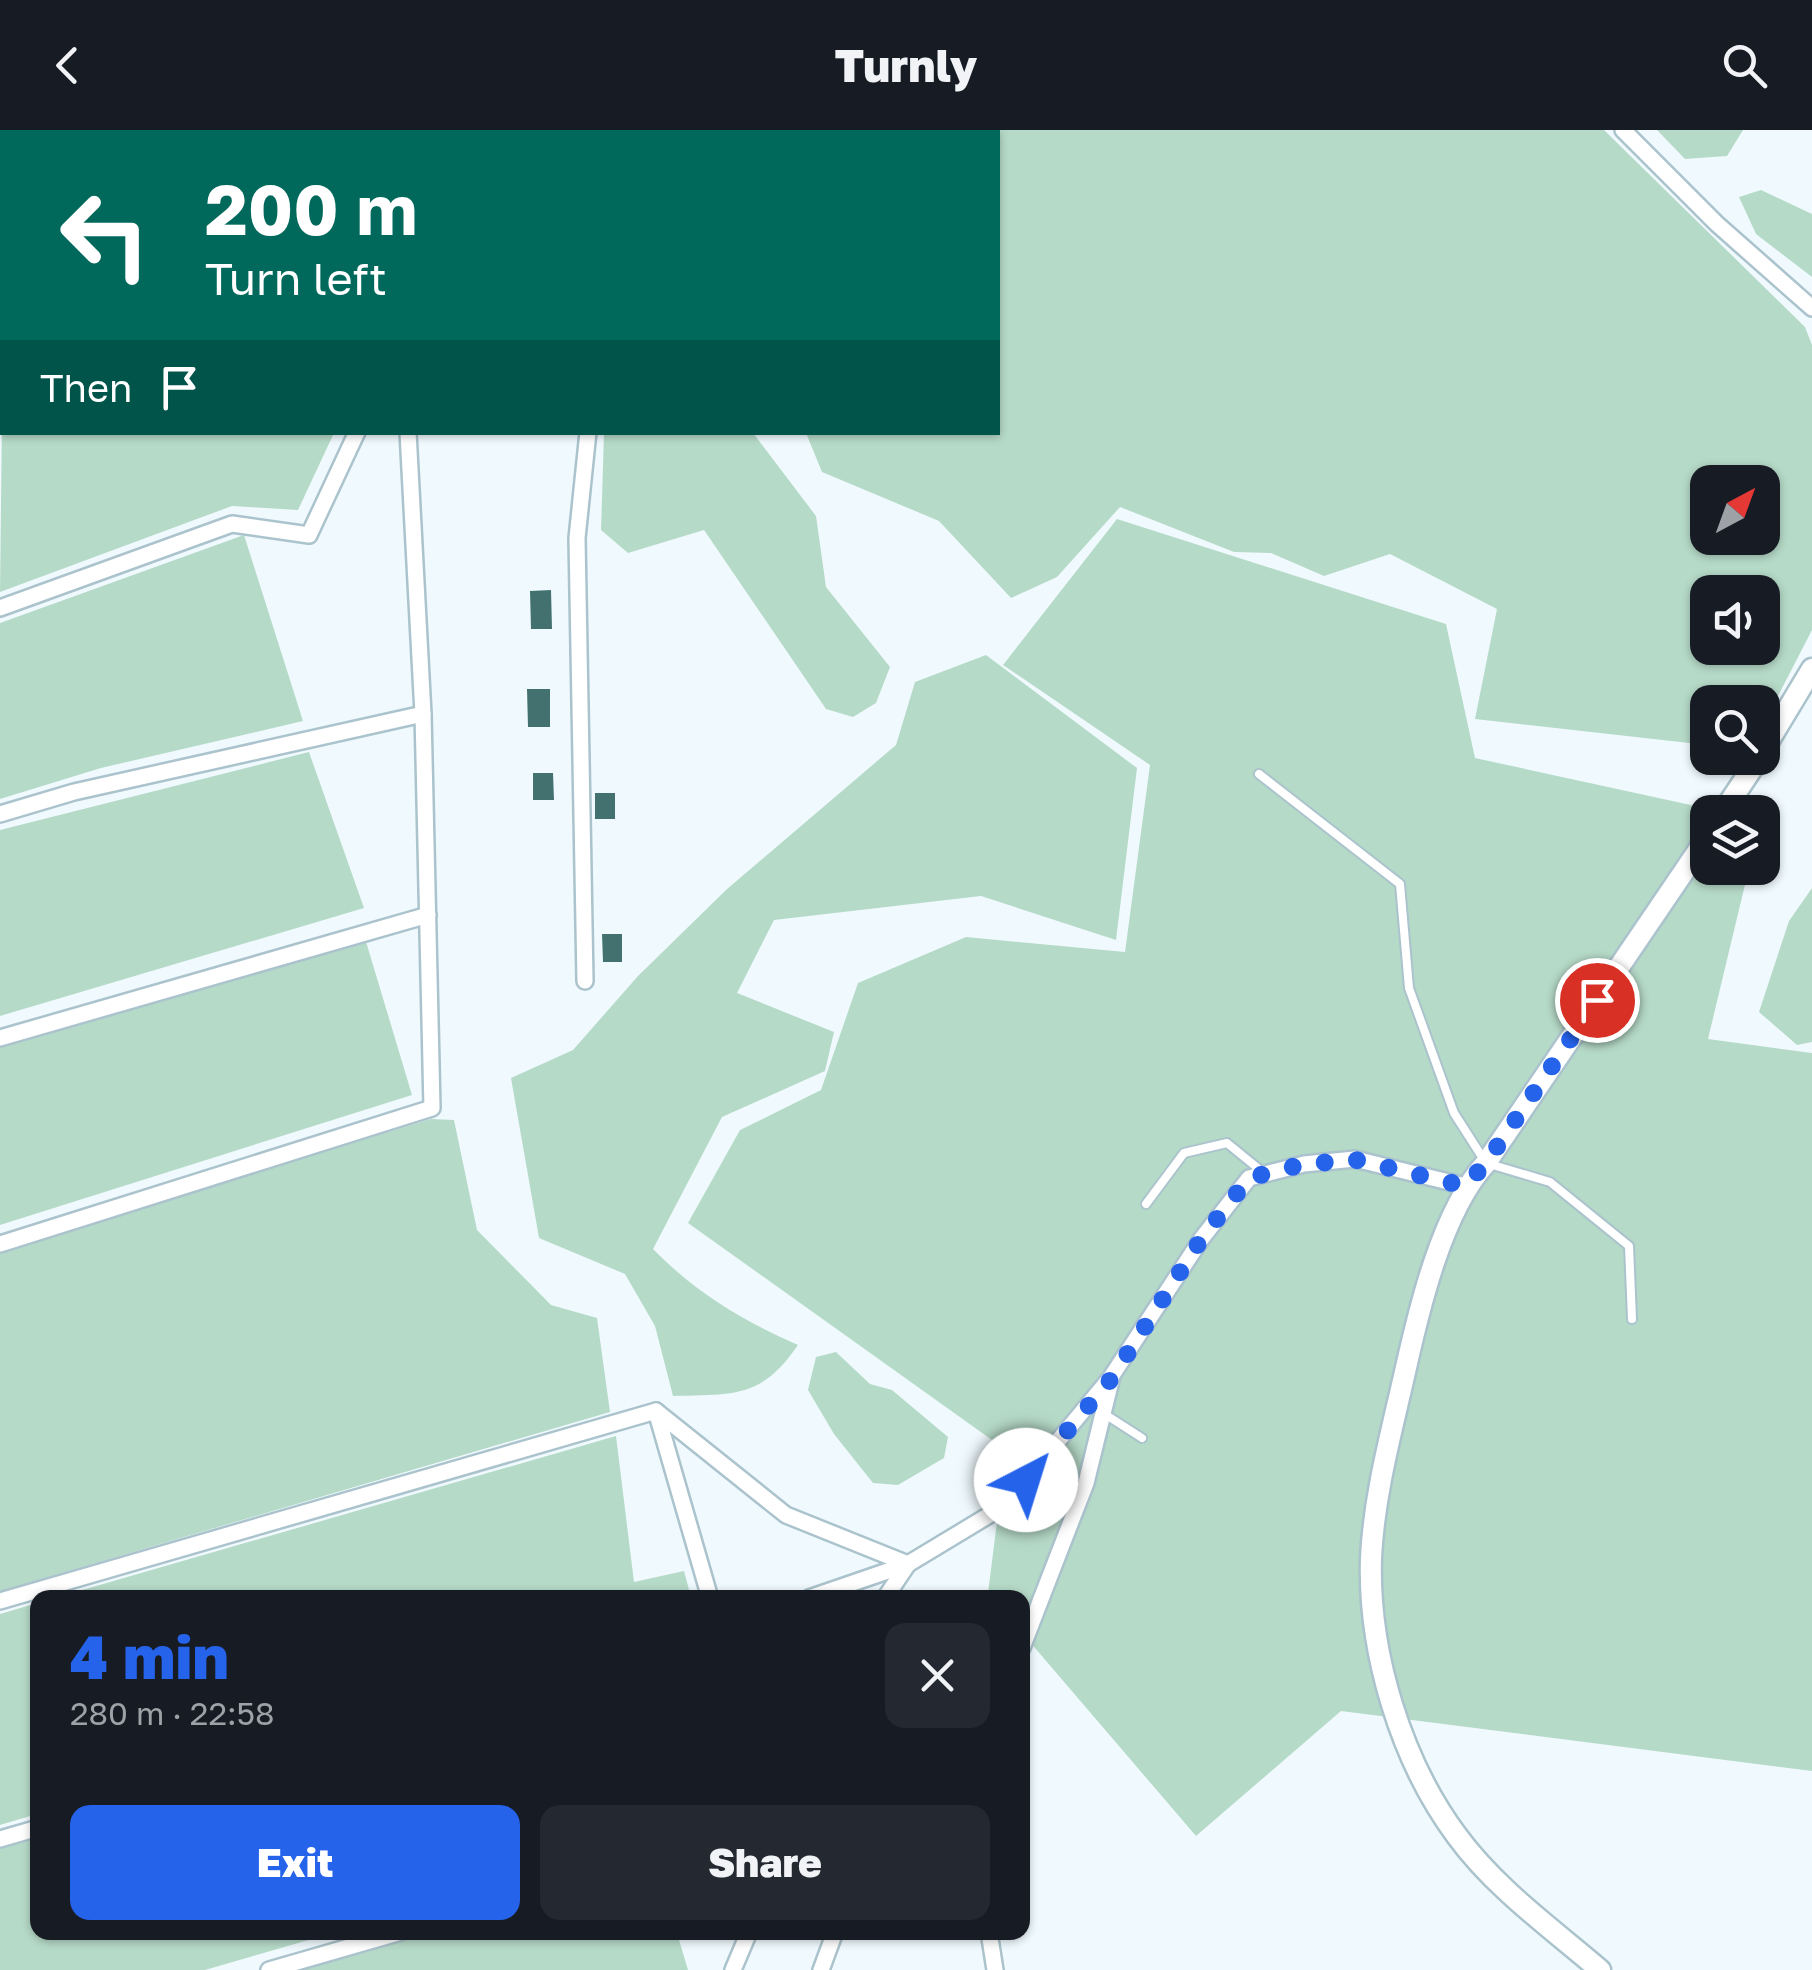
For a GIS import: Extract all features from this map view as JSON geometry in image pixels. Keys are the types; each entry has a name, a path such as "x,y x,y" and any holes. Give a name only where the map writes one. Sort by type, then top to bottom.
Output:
{"street":[{"path":"1623,130 1717,224 1812,308"},
{"path":"0,608 232,524 309,535 356,435"},
{"path":"0,1244 432,1108 424,714 408,435"},
{"path":"586,982 576,538 588,435"},
{"path":"1780,722 1812,669"},
{"path":"0,814 74,792 424,714"},
{"path":"1600,1970 1503,1888 1458,1838 1421,1780 1396,1713 1379,1638 1371,1561 1380,1482 1417,1320 1465,1186 1486,1163 1690,863"},
{"path":"0,1038 428,915"},
{"path":"832,1590 908,1564 1004,1506 1112,1378 1202,1238 1249,1178 1304,1164 1356,1160 1465,1186"},
{"path":"1030,1627 1086,1483 1112,1378"},
{"path":"656,1411 786,1516 908,1564"},
{"path":"656,1411 708,1590"},
{"path":"38,1590 656,1411"},
{"path":"890,1590 908,1564"},
{"path":"0,1601 30,1592"},
{"path":"0,1839 30,1830"},
{"path":"269,1970 373,1940"},
{"path":"734,1970 746,1940"},
{"path":"821,1970 832,1940"},
{"path":"989,1940 995,1970"}],"lane":[{"path":"1259,774 1400,884 1409,988 1454,1113 1486,1163 1550,1182 1629,1246 1632,1319"},
{"path":"1146,1204 1184,1153 1227,1143 1265,1174"},
{"path":"1103,1413 1142,1438"}],"green space":[{"path":"1000,130 1604,130 1805,327 1812,345 1812,630 1780,692 1780,685 1690,685 1690,743 1475,719 1497,609 1390,554 1324,576 1271,553 1234,552 1120,507 1057,577 1011,598 939,521 822,472 807,435 1000,435"},
{"path":"1657,130 1743,130 1727,156 1685,159"},
{"path":"1761,190 1812,214 1812,277 1756,234 1739,197"},
{"path":"2,435 333,435 298,510 232,506 0,592"},
{"path":"604,435 755,435 816,516 826,587 890,667 876,703 853,717 826,709 704,530 628,553 601,530"},
{"path":"1117,519 1446,624 1475,758 1690,805 1690,885 1745,885 1708,1039 1812,1053 1812,1771 1341,1711 1196,1836 1030,1642 1030,1590 988,1590 1006,1450 688,1223 740,1130 821,1090 858,983 966,937 1125,952 1150,765 1003,665"},
{"path":"244,535 303,721 101,768 0,799 0,623"},
{"path":"986,655 1137,768 1116,940 981,896 774,920 737,993 834,1032 825,1071 722,1117 653,1249 721,1304 798,1345 771,1375 744,1390 673,1396 655,1326 625,1274 539,1238 511,1078 573,1050 638,976 727,889 896,745 915,682"},
{"path":"309,752 364,908 0,1016 0,830"},
{"path":"1812,888 1812,1042 1797,1045 1759,1012 1789,921"},
{"path":"364,935 412,1095 0,1225 0,1040"},
{"path":"431,1119 454,1120 477,1230 551,1305 597,1318 610,1412 0,1591 0,1249"},
{"path":"836,1352 870,1384 892,1390 948,1437 944,1458 898,1485 873,1483 834,1434 808,1390 816,1357"},
{"path":"616,1436 634,1582 684,1571 689,1590 82,1590"},
{"path":"30,1605 30,1816 0,1825 0,1614"},
{"path":"30,1840 30,1940 309,1940 205,1970 0,1970 0,1848"},
{"path":"401,1940 679,1940 688,1970 296,1970"}],"building":[{"path":"551,590 552,629 531,629 530,591"},
{"path":"527,689 550,689 550,727 528,727"},
{"path":"533,773 553,773 554,800 533,800"},
{"path":"595,793 615,793 615,819 595,819"},
{"path":"602,934 622,934 622,962 603,962"}],"route":[{"path":"1026,1480 1112,1378 1202,1238 1249,1178 1304,1164 1356,1160 1465,1186 1486,1163 1597,1000"}]}
